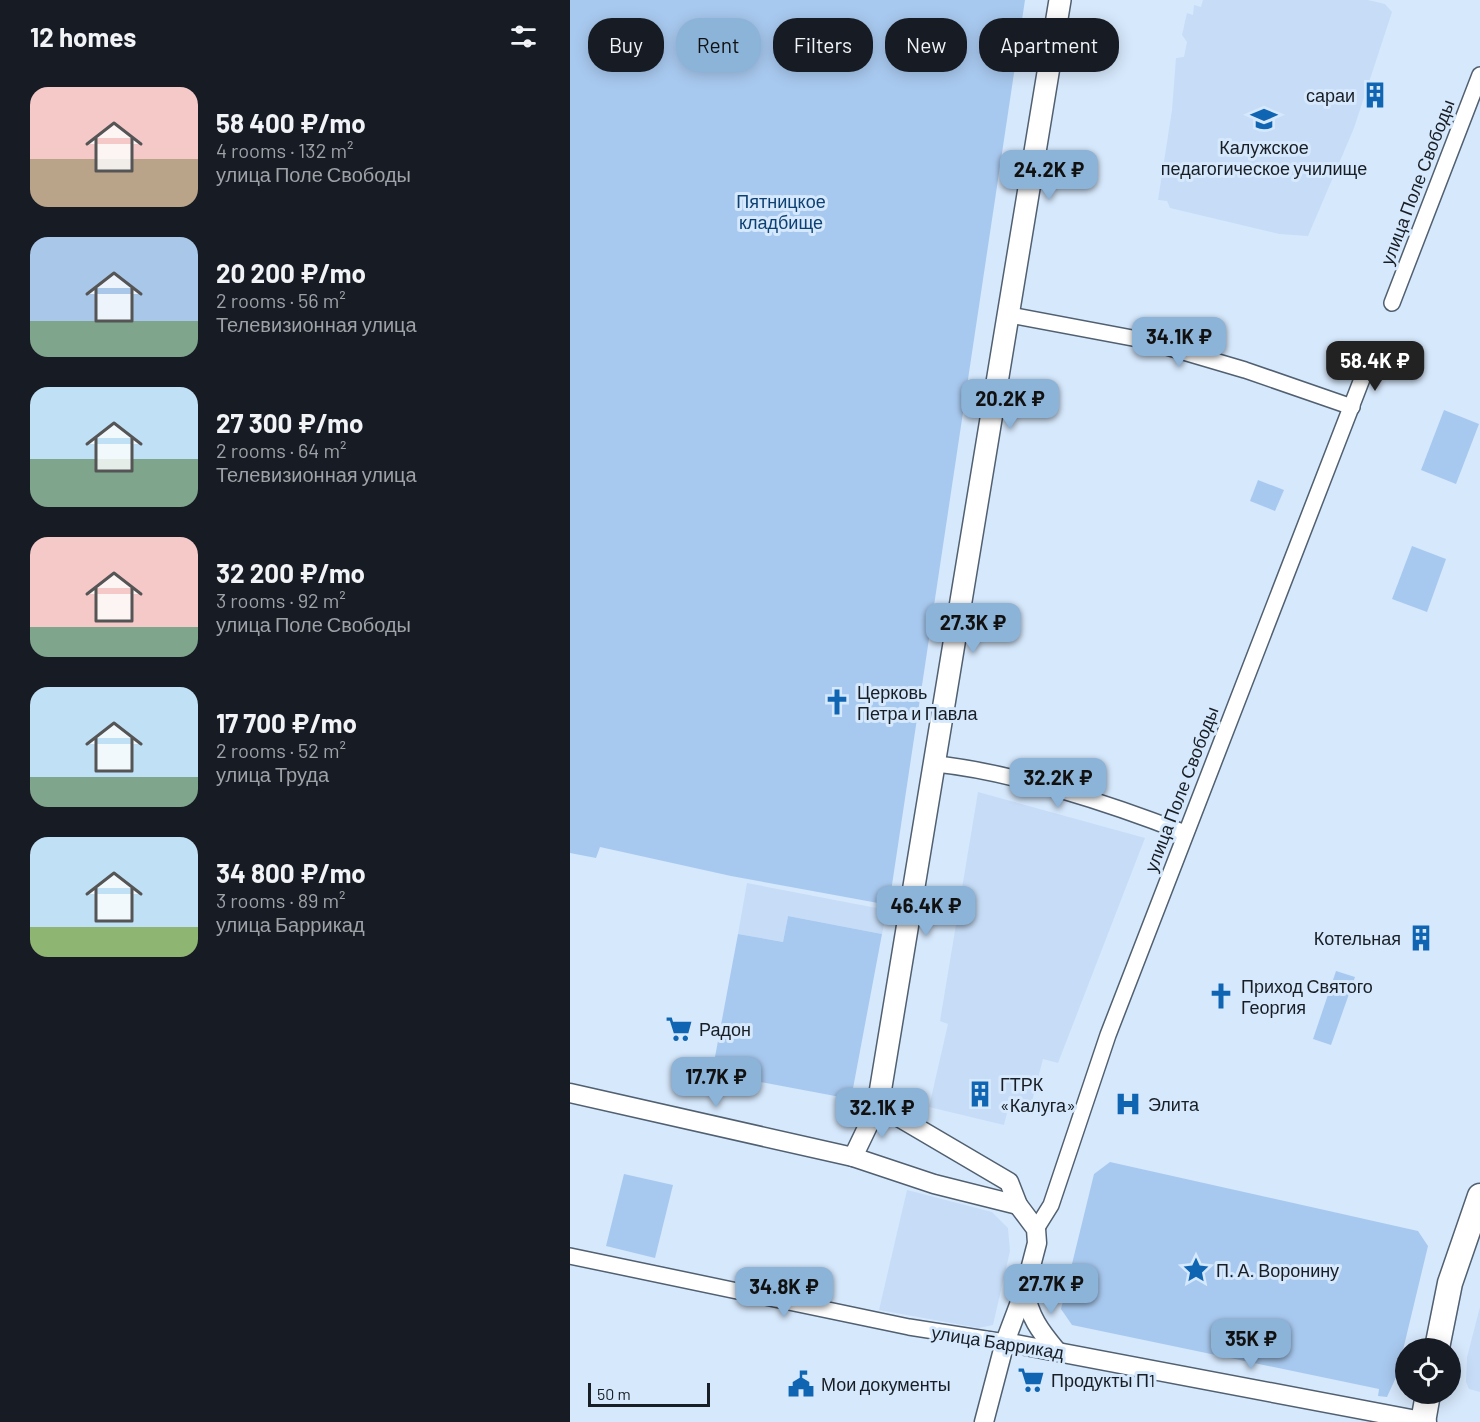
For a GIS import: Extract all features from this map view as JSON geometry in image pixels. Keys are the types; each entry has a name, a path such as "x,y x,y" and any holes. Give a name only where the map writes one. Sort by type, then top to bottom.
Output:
{"main road":[{"path":"878,1105 1010,315 1060,0"},
{"path":"1439,1338 1450,1283 1480,1196"},
{"path":"1424,1422 1427,1404"}],"street":[{"name":"улица Поле Свободы","path":"1392,303 1480,75"},
{"path":"1010,315 1143,340 1245,370 1352,407"},
{"name":"улица Поле Свободы","path":"1028,1217 1051,1205 1108,1035 1367,366"},
{"path":"936,764 962,767 1017,780 1106,806 1185,833"},
{"path":"570,1093 853,1157 1028,1217"},
{"path":"853,1157 878,1105 1009,1182 1028,1217 1037,1243 1025,1289 1005,1342 984,1422"},
{"name":"улица Баррикад","path":"570,1256 909,1327 1056,1350 1424,1422"},
{"path":"1025,1289 1028,1308 1036,1326 1056,1350"}],"shaded area":[{"name":"Калужское педагогическое училище","path":"1203,0 1368,0 1385,4 1392,12 1354,128 1308,236 1279,234 1170,208 1167,201 1158,200 1172,110 1176,58 1184,57 1187,42 1182,35 1187,13 1193,15 1194,5 1201,7"},
{"path":"978,792 1145,838 1058,1063 1043,1059 1029,1113 1008,1109 1004,1125 929,1107 948,1024 940,1021"},
{"path":"747,883 887,910 882,934 788,916 783,942 738,934"},
{"path":"907,1190 992,1212 1008,1228 1010,1251 993,1325 979,1328 879,1310"},
{"path":"1480,1307 1480,1392 1469,1389 1466,1382 1467,1357"}],"green space":[{"name":"Пятницкое кладбище","path":"570,0 1025,0 1022,18 979,18 979,72 1014,72 889,905 731,876 600,847 596,858 570,853"},
{"path":"1444,410 1479,424 1456,484 1421,470"},
{"path":"1258,480 1284,490 1275,511 1250,501"},
{"path":"1412,546 1446,559 1427,612 1392,599"},
{"path":"788,916 882,934 851,1099 712,1073 738,934 783,942"},
{"path":"1336,971 1355,977 1331,1045 1313,1039"},
{"path":"1110,1162 1418,1231 1428,1246 1406,1338 1395,1338 1395,1379 1387,1397 1378,1396 1379,1389 1072,1325 1061,1309 1094,1174"},
{"path":"624,1174 673,1185 655,1258 606,1246"}],"place":[{"name":"сараи","path":"1375,95"},
{"name":"Калужское педагогическое училище","path":"1264,119"},
{"name":"Церковь Петра и Павла","path":"837,702"},
{"name":"Котельная","path":"1421,938"},
{"name":"Приход Святого Георгия","path":"1221,996"},
{"name":"Радон","path":"679,1029"},
{"name":"ГТРК «Калуга»","path":"980,1094"},
{"name":"Элита","path":"1128,1104"},
{"name":"П. А. Воронину","path":"1196,1270"},
{"name":"Продукты П1","path":"1031,1380"},
{"name":"Мои документы","path":"801,1384"}]}
